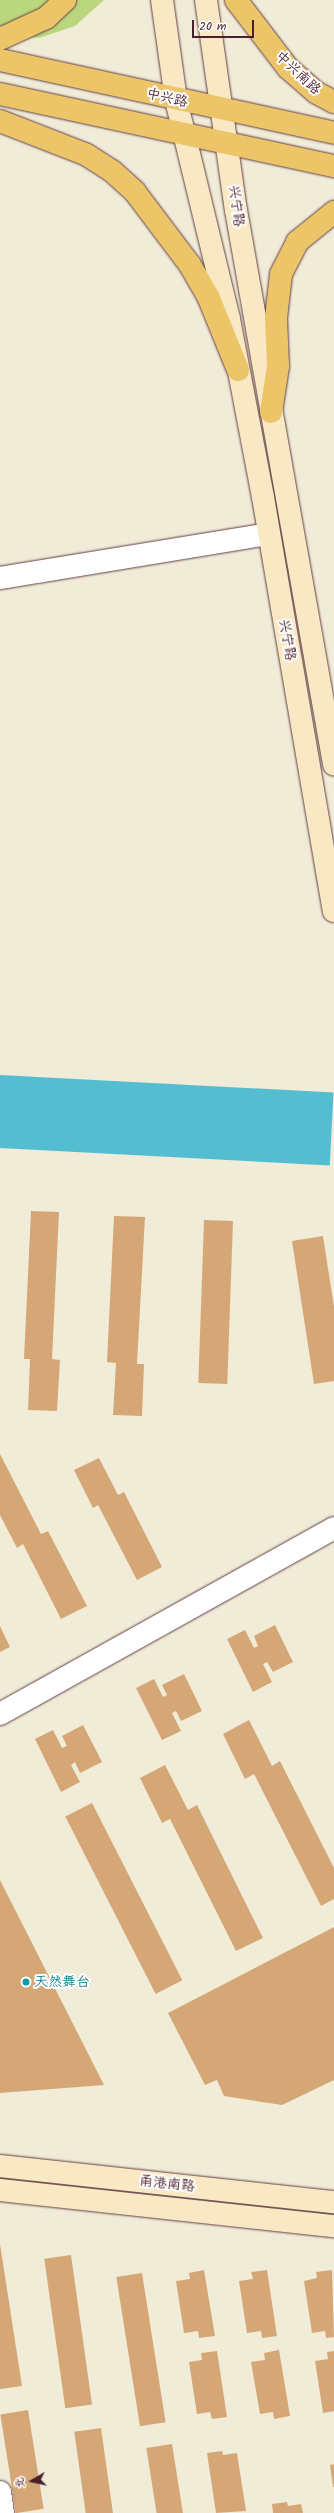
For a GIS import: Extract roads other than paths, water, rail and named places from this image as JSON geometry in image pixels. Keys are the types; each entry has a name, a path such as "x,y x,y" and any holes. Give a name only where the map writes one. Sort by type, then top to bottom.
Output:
{"main road":[{"path":"0,39 46,18 65,0"},
{"name":"兴宁路","path":"162,0 176,100 186,134 238,370 334,911"},
{"name":"兴宁路","path":"206,0 224,111 236,210 334,764"},
{"name":"中兴南路","path":"236,0 264,40 288,68 317,93 334,102"},
{"name":"中兴路","path":"0,60 224,111 334,132"},
{"path":"0,94 334,166"},
{"name":"兴宁路","path":"0,121 87,155 112,171 158,220 190,265 208,296 238,370"},
{"name":"兴宁路","path":"271,412 278,366 276,318 281,274 297,242 312,226 334,212"},
{"name":"甬港南路","path":"0,2166 334,2202"},
{"name":"甬港南路","path":"0,2190 334,2226"}],"street":[{"path":"0,578 268,534"},
{"path":"0,1714 334,1528"},
{"path":"0,2492 3,2513"}],"water":[{"path":"0,1075 334,1092 330,1165 0,1148"}],"place":[{"name":"天然舞台","path":"26,1982"}]}
